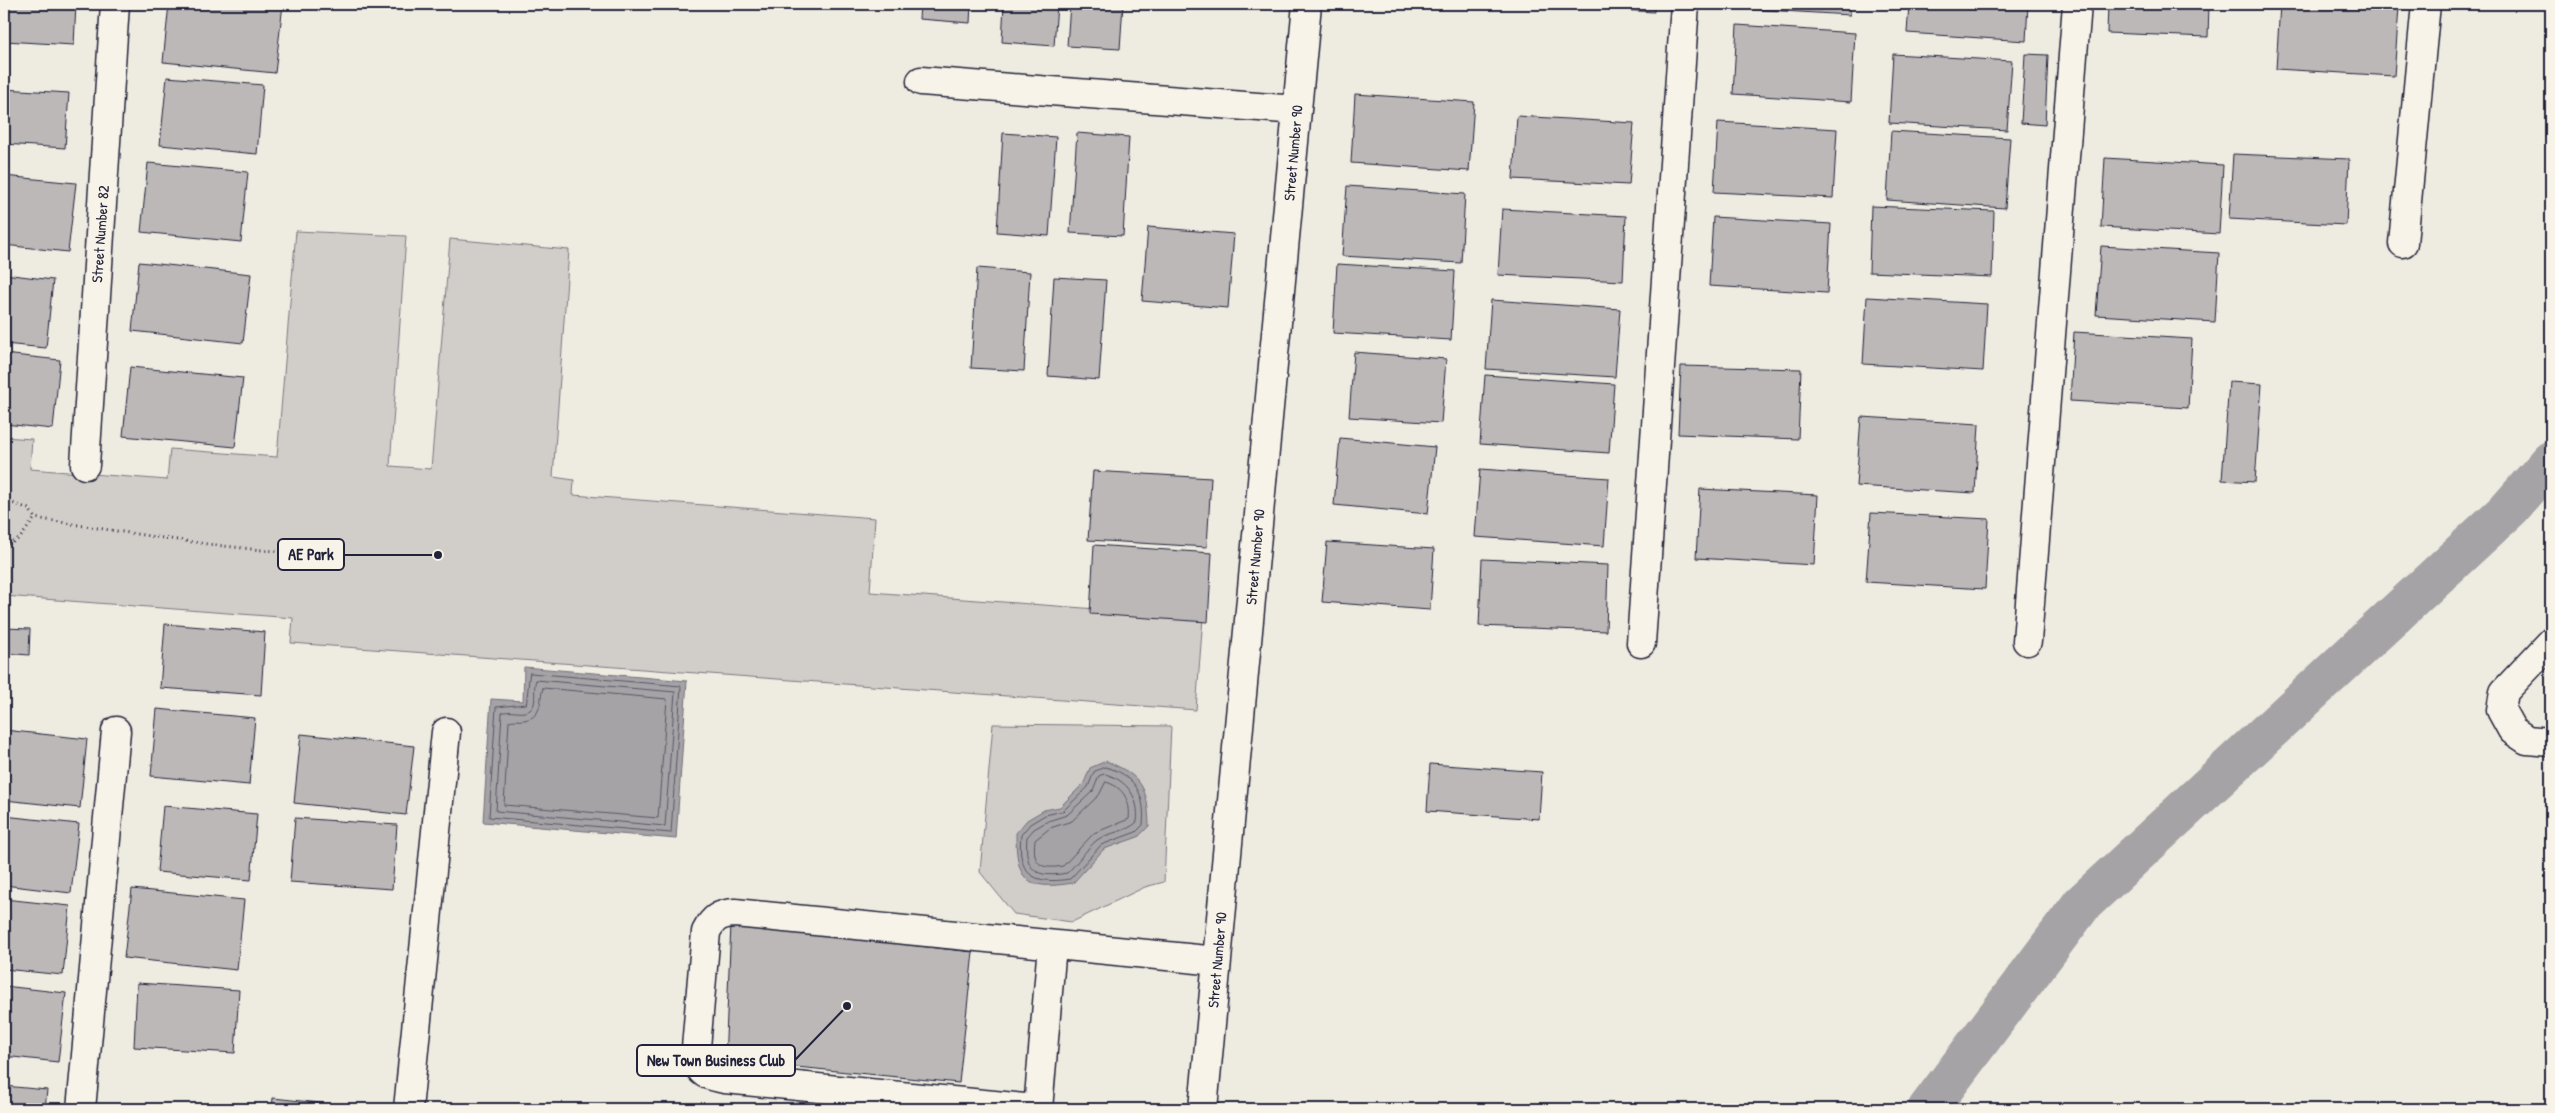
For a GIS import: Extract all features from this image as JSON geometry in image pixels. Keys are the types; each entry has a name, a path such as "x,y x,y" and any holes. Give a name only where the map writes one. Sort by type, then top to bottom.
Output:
{"street":[{"name":"Street Number 82","path":"85,465 115,4"},
{"name":"Street Number 90","path":"1203,1109 1306,4"},
{"path":"1641,643 1685,4"},
{"path":"2027,641 2077,4"},
{"path":"2404,243 2426,4"},
{"path":"921,81 1297,110"},
{"path":"2551,642 2504,692 2501,710 2512,730 2527,740 2551,742"},
{"path":"81,1109 116,731"},
{"path":"408,1109 446,732"},
{"path":"1052,944 1037,1109 708,1075 700,1071 695,1059 706,932 711,921 722,914 735,913 1052,944 1217,961"}],"path":[{"path":"4,500 28,509 35,518 160,538 268,551 316,554"},
{"path":"4,547 20,538 35,518"}],"shaded area":[{"path":"296,231 406,236 390,466 431,469 450,239 569,250 553,477 574,480 573,495 875,518 870,592 1203,617 1196,710 291,643 293,618 4,596 4,437 32,439 30,469 167,480 170,449 277,457"},
{"path":"993,724 1171,726 1164,882 1145,887 1072,922 1014,914 980,872"}],"water":[{"path":"524,667 687,681 676,839 483,822 491,699 523,701"},
{"path":"1106,761 1128,772 1141,784 1147,802 1149,826 1138,837 1104,849 1073,883 1044,885 1026,879 1021,872 1018,862 1016,833 1027,820 1044,810 1060,807 1084,783 1090,768"}],"building":[{"path":"4,4 76,4 74,45 4,41"},
{"path":"169,4 283,4 275,73 163,62"},
{"path":"920,4 971,4 970,23 919,19"},
{"path":"1004,4 1057,4 1054,46 1002,42"},
{"path":"1070,4 1123,4 1120,49 1067,46"},
{"path":"1528,4 1654,4 1654,12"},
{"path":"1732,4 1850,4 1850,15 1731,8"},
{"path":"1909,4 2028,4 2026,41 1907,33"},
{"path":"2108,4 2209,4 2208,37 2107,33"},
{"path":"2280,4 2346,4 2399,7 2394,76 2276,69"},
{"path":"1737,25 1855,33 1851,102 1733,94"},
{"path":"1893,54 2012,61 2007,130 1889,123"},
{"path":"2025,54 2048,55 2045,125 2021,123"},
{"path":"167,77 263,85 257,154 160,145"},
{"path":"4,89 69,93 65,148 4,144"},
{"path":"1355,94 1474,102 1469,171 1351,163"},
{"path":"1517,116 1634,123 1629,185 1513,179"},
{"path":"1718,122 1837,129 1833,198 1714,192"},
{"path":"1891,131 2010,138 2005,208 1887,200"},
{"path":"1003,133 1056,137 1049,236 997,232"},
{"path":"1077,133 1129,137 1123,236 1070,233"},
{"path":"2233,154 2349,159 2346,225 2229,219"},
{"path":"2105,158 2223,165 2219,234 2101,227"},
{"path":"148,163 248,172 241,242 141,232"},
{"path":"4,176 76,183 68,252 4,245"},
{"path":"1347,186 1465,194 1461,263 1342,256"},
{"path":"1871,206 1994,211 1992,277 1869,272"},
{"path":"1502,209 1626,216 1623,281 1498,275"},
{"path":"1713,217 1831,224 1827,293 1709,286"},
{"path":"1148,227 1234,234 1228,308 1142,301"},
{"path":"2101,246 2219,253 2215,322 2096,315"},
{"path":"139,262 251,274 243,343 132,331"},
{"path":"1337,264 1455,271 1451,340 1333,333"},
{"path":"977,268 1030,272 1024,371 971,368"},
{"path":"4,274 53,280 46,348 4,344"},
{"path":"1054,277 1106,280 1099,380 1048,376"},
{"path":"1867,297 1987,304 1983,371 1863,364"},
{"path":"1491,300 1620,309 1615,377 1486,369"},
{"path":"2074,332 2192,339 2188,408 2070,401"},
{"path":"1354,352 1446,359 1441,423 1349,417"},
{"path":"4,354 60,360 53,429 4,424"},
{"path":"1681,366 1801,369 1798,439 1678,434"},
{"path":"130,367 243,378 235,447 123,436"},
{"path":"1485,375 1614,384 1609,453 1480,444"},
{"path":"2229,382 2262,384 2255,482 2222,480"},
{"path":"1861,417 1979,424 1975,493 1856,486"},
{"path":"1340,438 1435,447 1428,514 1334,505"},
{"path":"1480,469 1609,478 1604,546 1475,537"},
{"path":"1093,471 1211,478 1207,547 1088,540"},
{"path":"1700,489 1818,495 1814,565 1696,558"},
{"path":"1871,513 1989,519 1985,589 1866,582"},
{"path":"1327,542 1434,549 1430,610 1322,602"},
{"path":"1094,545 1212,553 1208,622 1090,614"},
{"path":"1482,559 1608,565 1606,631 1479,626"},
{"path":"165,624 265,632 261,695 160,688"},
{"path":"4,628 30,629 29,655 4,653"},
{"path":"157,709 255,718 249,785 151,776"},
{"path":"4,730 87,739 80,808 4,800"},
{"path":"301,734 414,746 406,815 294,803"},
{"path":"1430,764 1542,772 1539,819 1427,811"},
{"path":"163,806 257,814 251,880 157,872"},
{"path":"4,816 79,824 71,893 4,885"},
{"path":"295,818 397,825 392,889 290,882"},
{"path":"132,889 244,900 237,970 124,958"},
{"path":"4,899 70,906 63,975 4,969"},
{"path":"731,925 973,952 959,1083 725,1060"},
{"path":"137,983 239,990 235,1053 134,1047"},
{"path":"4,986 66,993 58,1062 4,1056"},
{"path":"4,1086 47,1090 45,1109 4,1109"},
{"path":"273,1098 376,1109 272,1109"}],"waterway":[{"path":"1928,1109 2082,904 2510,508 2551,461"}],"place":[{"name":"AE Park","path":"438,555"},
{"name":"New Town Business Club","path":"847,1006"}]}
